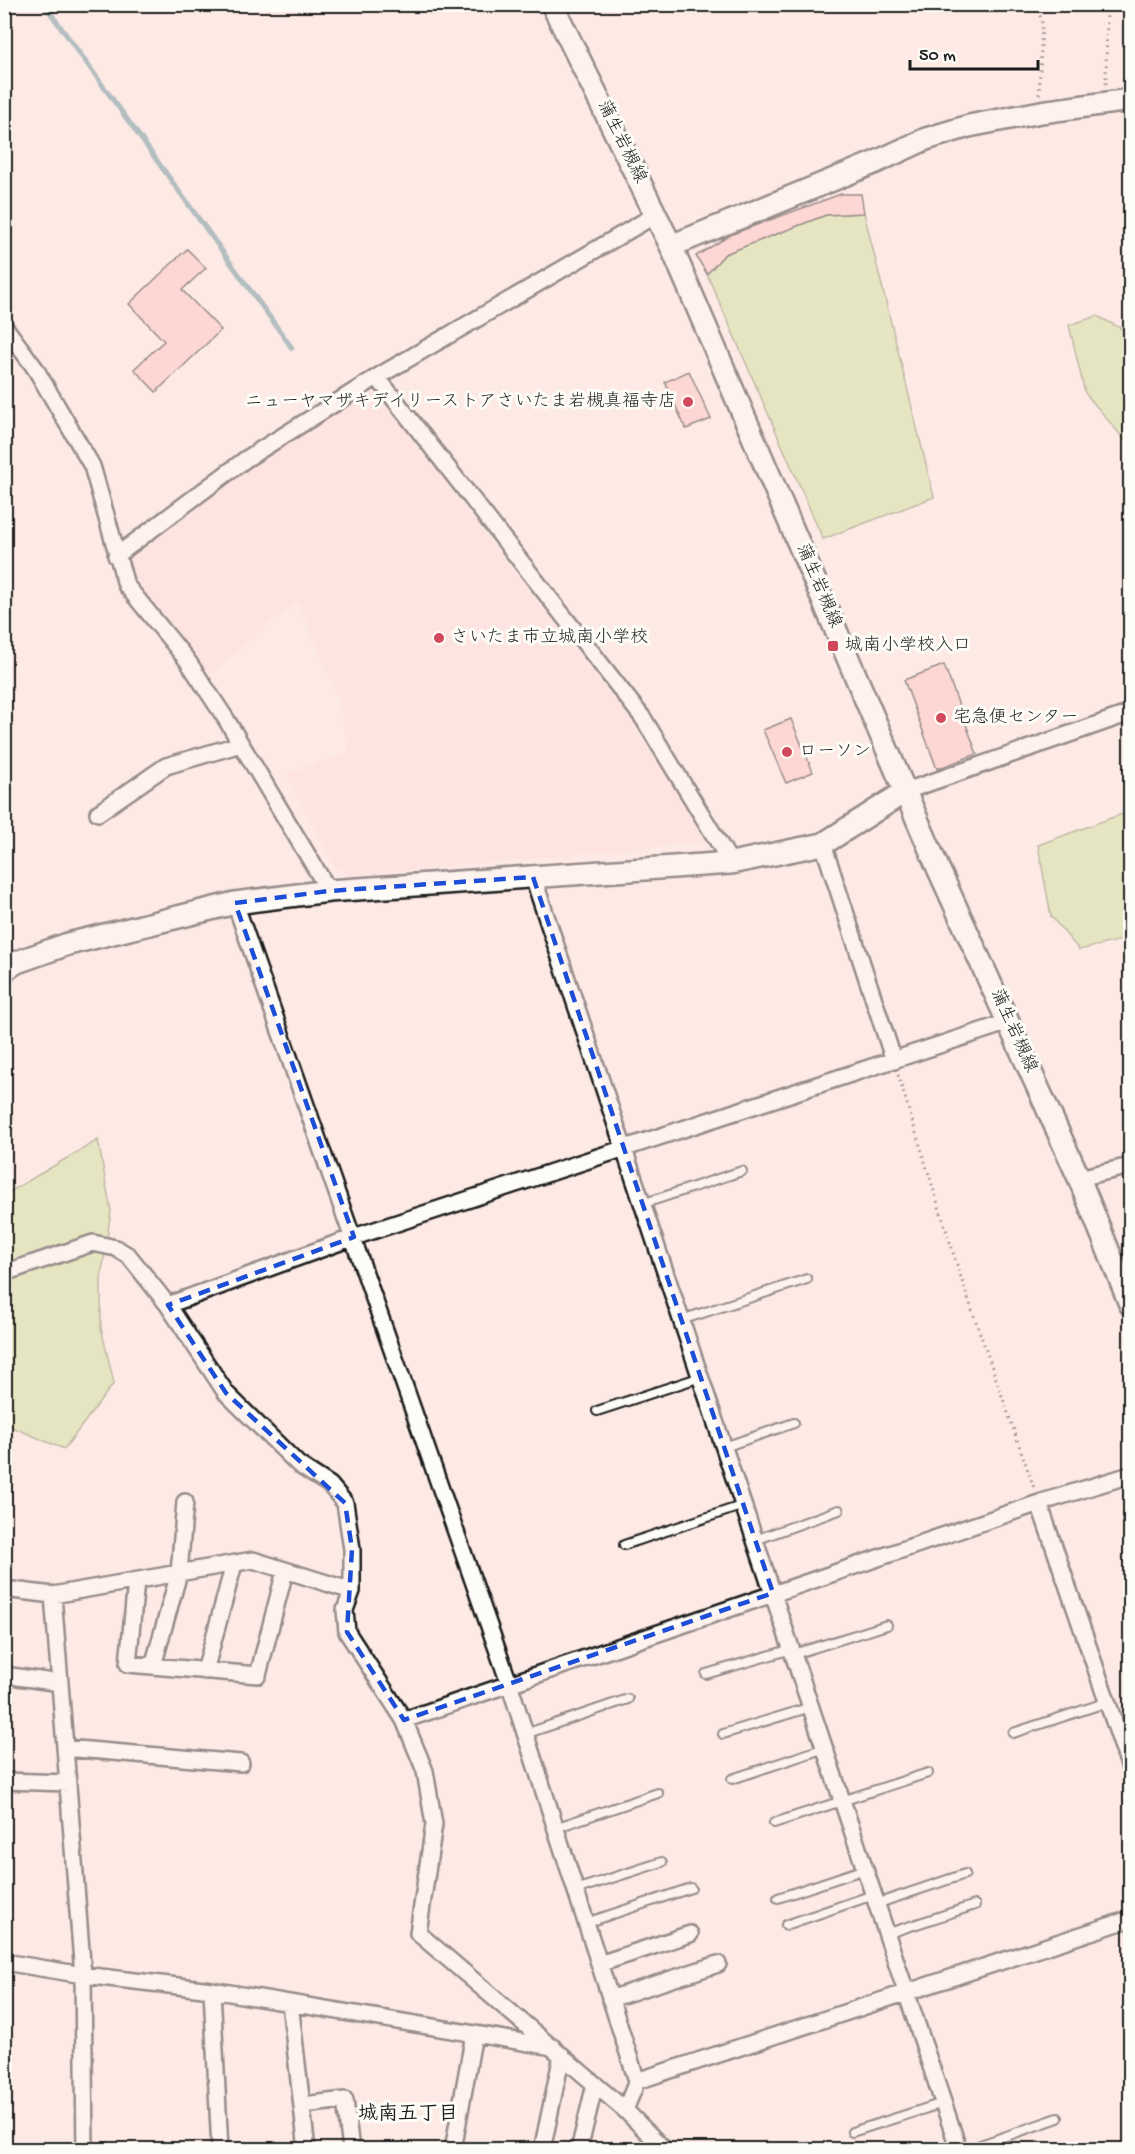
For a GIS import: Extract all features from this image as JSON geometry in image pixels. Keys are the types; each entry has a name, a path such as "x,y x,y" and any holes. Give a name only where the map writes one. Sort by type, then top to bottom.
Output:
{"main road":[{"name":"蒲生岩槻線","path":"552,4 657,214 938,868 1079,1178 1131,1304"},
{"path":"671,246 876,162 926,139 969,126 1041,112 1120,101"},
{"path":"4,970 17,962 60,947 236,903 329,891 731,864 823,844 906,791"}],"street":[{"path":"116,556 246,459 377,377 657,214"},
{"path":"4,326 35,368 92,466 126,585 187,660 241,744 329,891"},
{"path":"377,377 643,718 731,864"},
{"path":"906,791 1131,712"},
{"path":"98,813 166,766 241,744"},
{"path":"823,844 894,1061"},
{"path":"533,877 959,2150"},
{"path":"236,903 509,1683 576,1890 637,2081 625,2110"},
{"path":"168,1305 354,1237 1009,1022"},
{"path":"1079,1178 1131,1166"},
{"path":"4,1273 93,1243 116,1248 129,1256 168,1305 226,1393 299,1466 330,1485 345,1503 352,1549 352,1591 345,1610 347,1632 404,1720 425,1771 434,1824 418,1933 558,2051 625,2110 665,2150"},
{"path":"404,1720 1039,1503 1131,1475"},
{"path":"153,1666 179,1573 185,1502"},
{"path":"1039,1503 1131,1768"},
{"path":"4,1589 53,1595 253,1560 352,1591"},
{"path":"205,1671 234,1564"},
{"path":"136,1581 128,1664 258,1675 285,1570"},
{"path":"53,1595 83,1975 85,2150"},
{"path":"4,1675 60,1683"},
{"path":"65,1748 241,1764"},
{"path":"4,1780 68,1783"},
{"path":"637,2081 1131,1919"},
{"path":"599,1964 690,1934"},
{"path":"4,1962 83,1975 212,1990 474,2034 558,2051"},
{"path":"610,1999 718,1964"},
{"path":"212,1990 220,2150"},
{"path":"290,2003 307,2150"},
{"path":"453,2150 474,2034"},
{"path":"542,2150 558,2051"},
{"path":"579,2150 595,2084"},
{"path":"303,2105 345,2100 351,2150"}],"lane":[{"path":"642,1204 742,1171"},
{"path":"681,1320 807,1279"},
{"path":"597,1411 701,1377"},
{"path":"724,1447 794,1423"},
{"path":"624,1545 744,1505"},
{"path":"755,1540 839,1510"},
{"path":"706,1674 887,1625"},
{"path":"525,1734 628,1699"},
{"path":"1013,1733 1108,1702"},
{"path":"723,1734 811,1707"},
{"path":"732,1779 825,1748"},
{"path":"774,1823 928,1773"},
{"path":"555,1828 658,1793"},
{"path":"576,1890 662,1862"},
{"path":"778,1898 865,1869"},
{"path":"786,1924 965,1874"},
{"path":"586,1923 691,1888"},
{"path":"886,1934 975,1905"},
{"path":"852,2132 943,2103"},
{"path":"966,2150 1058,2118"}],"path":[{"path":"1037,4 1042,23 1038,91 1041,112"},
{"path":"1107,4 1106,81 1120,101"},
{"path":"894,1061 963,1284 1039,1503"}],"highlighted area":[{"path":"533,877 773,1593 404,1720 347,1632 352,1549 345,1503 226,1393 168,1305 354,1237 235,903 329,891"}],"shaded area":[{"name":"さいたま市立城南小学校","path":"370,392 381,395 411,439 627,716 708,835 702,842 350,876 335,868 285,774 348,752 340,704 298,601 209,675 130,584 129,559 134,549 304,431"}],"green space":[{"path":"864,213 934,497 823,539 707,274 725,254 826,215"},
{"path":"1097,316 1130,333 1130,446 1085,393 1069,325"},
{"path":"1130,811 1130,938 1079,950 1051,916 1038,845"},
{"path":"98,1140 111,1211 101,1280 101,1328 114,1383 64,1449 5,1424 4,1195"}],"building":[{"path":"841,194 861,194 864,213 826,215 725,254 707,274 696,256 732,234"},
{"path":"187,249 206,268 182,290 221,330 156,392 134,369 164,341 129,304"},
{"path":"689,371 711,419 686,429 665,382"},
{"path":"944,665 977,754 937,769 904,680"},
{"path":"791,719 813,772 786,783 763,730"}],"waterway":[{"path":"44,4 292,348"}],"place":[{"name":"ニューヤマザキデイリーストアさいたま岩槻真福寺店","path":"688,402"},
{"name":"さいたま市立城南小学校","path":"439,638"},
{"name":"城南小学校入口","path":"833,646"},
{"name":"宅急便センター","path":"941,718"},
{"name":"ローソン","path":"787,752"}],"district":[{"name":"城南五丁目","path":"408,2115"}]}
